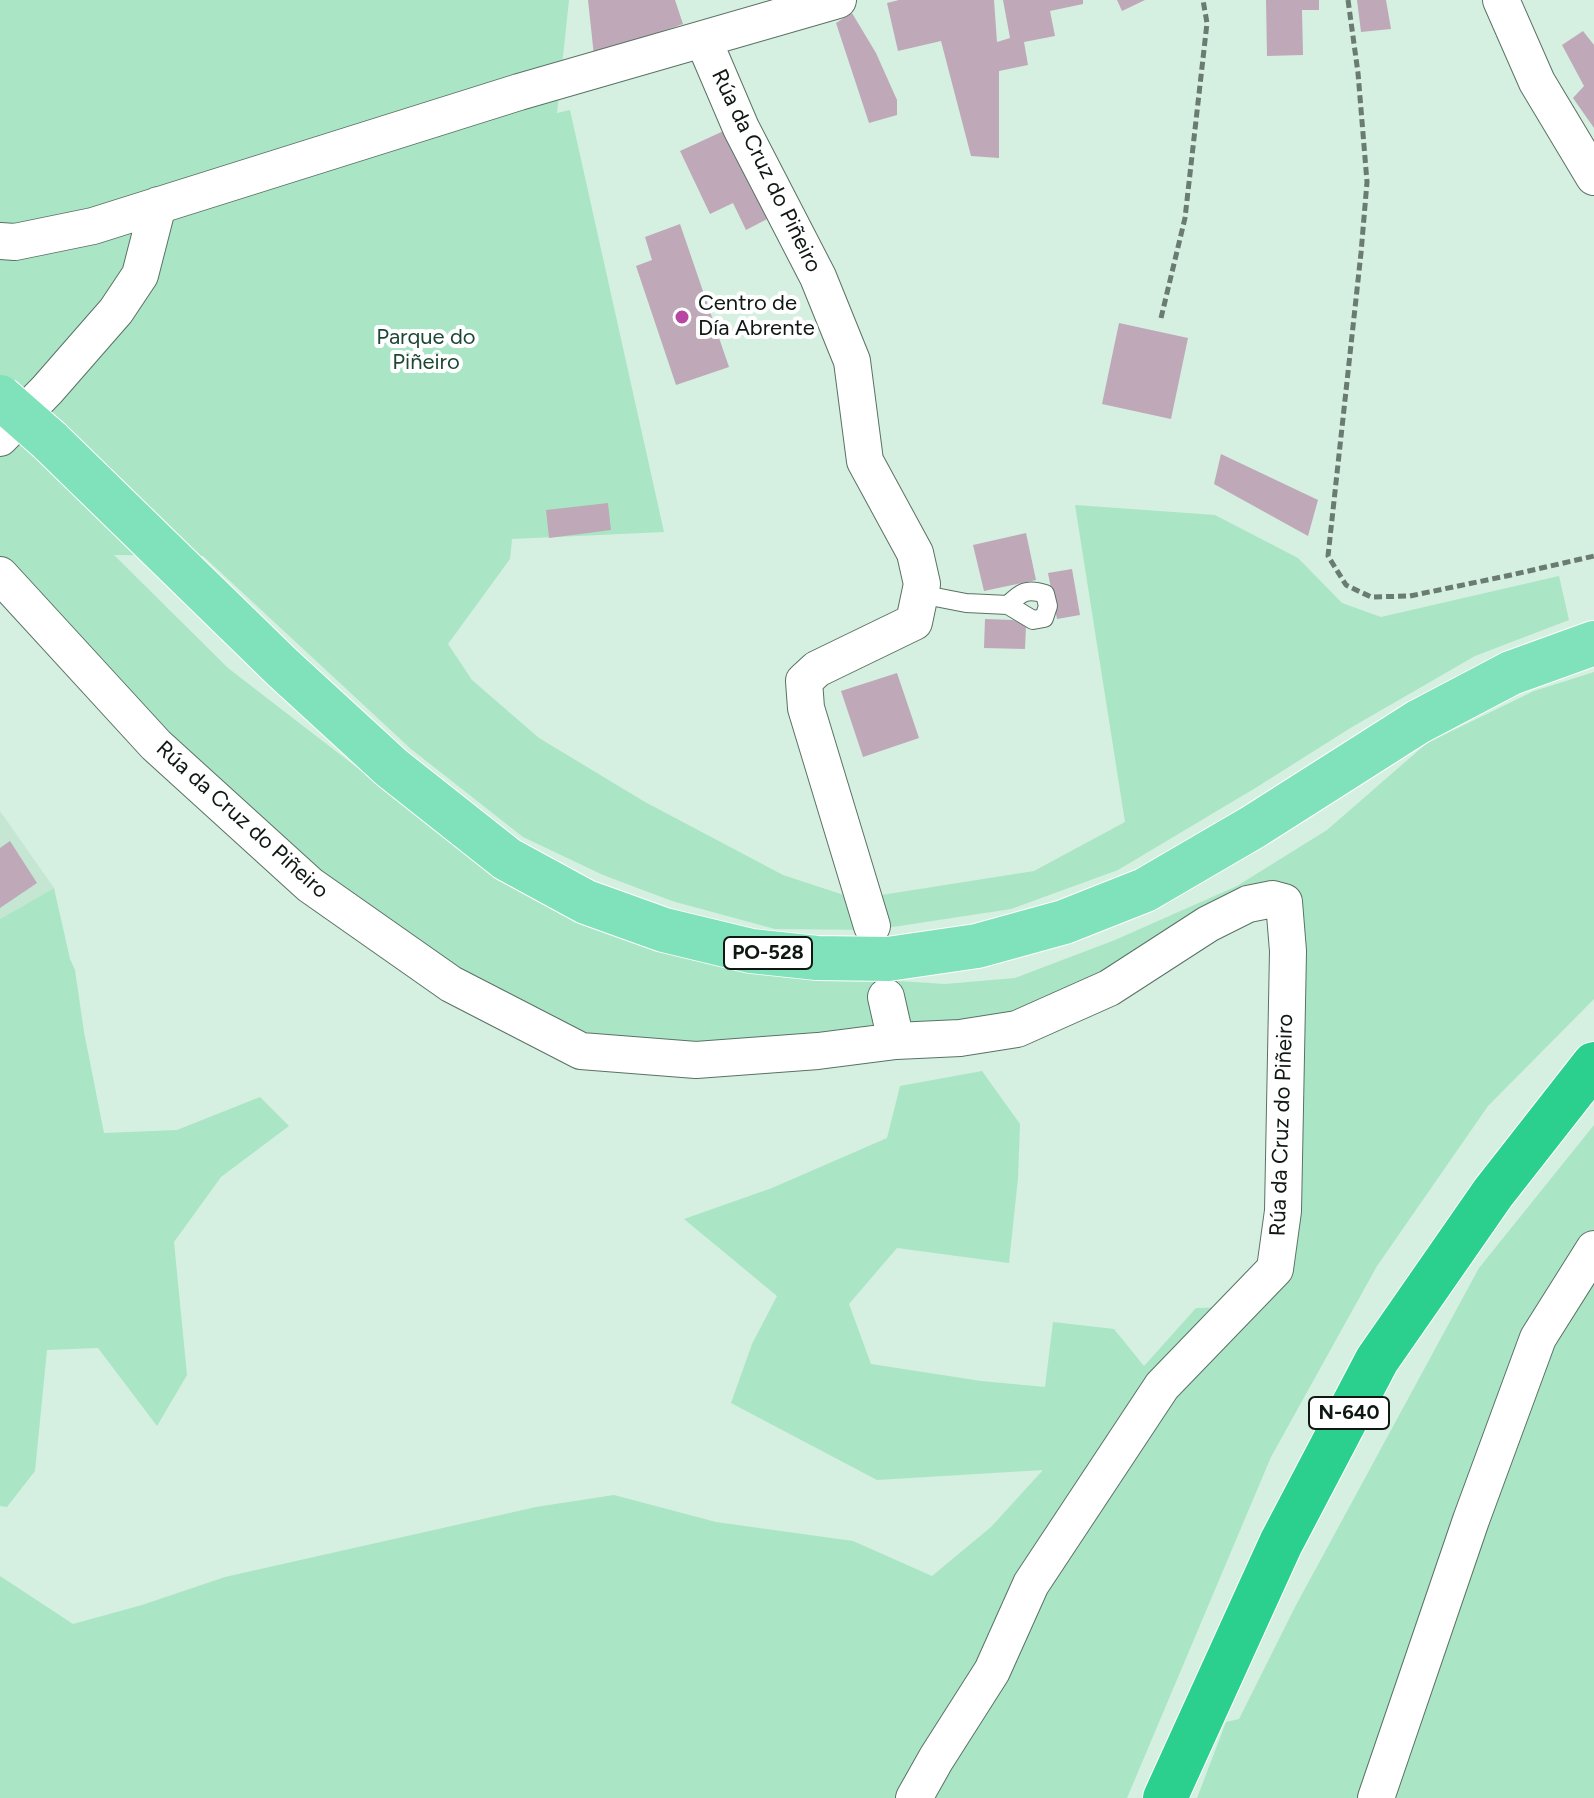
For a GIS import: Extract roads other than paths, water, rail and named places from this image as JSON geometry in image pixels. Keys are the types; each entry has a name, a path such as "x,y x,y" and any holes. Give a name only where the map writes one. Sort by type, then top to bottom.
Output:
{"highway":[{"name":"N-640","path":"1165,1798 1281,1543 1377,1360 1493,1193 1594,1064"}],"main road":[{"name":"PO-528","path":"0,397 49,440 283,668 392,768 507,859 586,902 664,930 751,951 817,958 888,959 977,946 1064,922 1145,890 1253,827 1418,722 1511,673 1594,643"}],"street":[{"path":"0,241 15,242 93,226 519,92 838,0"},
{"path":"1501,0 1537,82 1594,177"},
{"name":"Rúa da Cruz do Piñeiro","path":"703,39 741,128 818,277 847,347 852,361 865,461 915,553 922,584 914,622 817,669 804,681 806,708 872,926"},
{"path":"0,438 116,311 140,275 158,205"},
{"name":"Rúa da Cruz do Piñeiro","path":"0,575 156,745 310,885 451,984 581,1051 696,1060 960,1038 1017,1029 1109,988 1208,924 1248,904 1273,899 1284,902 1288,951 1283,1211 1275,1269 1162,1386 1031,1584 992,1671 914,1798"},
{"path":"886,997 896,1041"},
{"path":"1376,1798 1471,1520 1538,1338 1594,1249"}],"lane":[{"path":"922,584 930,596 966,603 1008,605"}],"place":[{"name":"Centro de Día Abrente","path":"682,317"}],"park label":[{"name":"Parque do Piñeiro","path":"426,350"}]}
